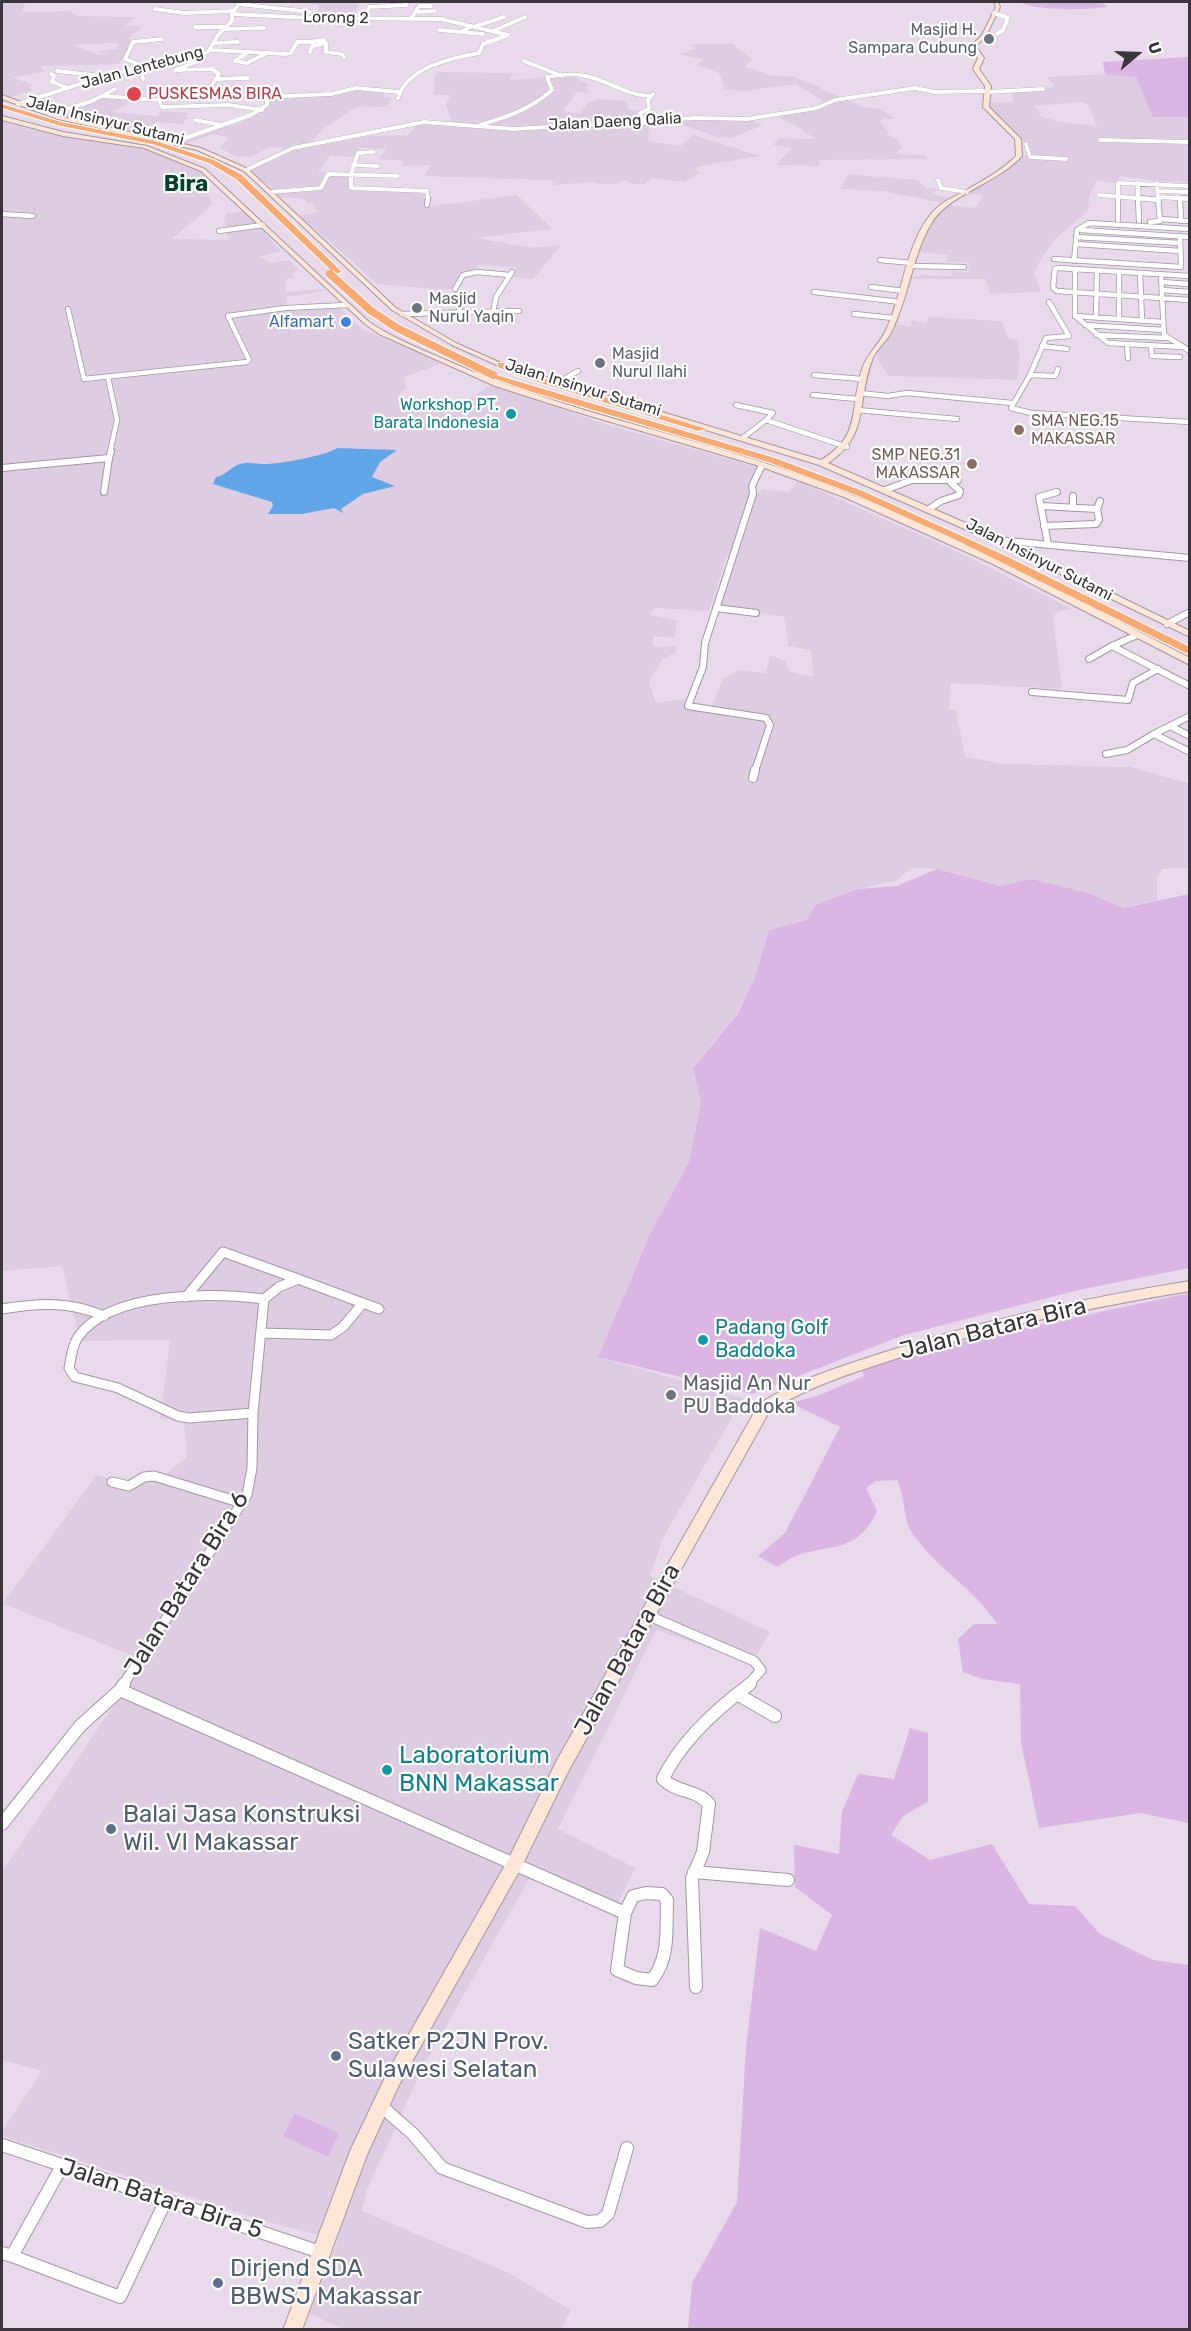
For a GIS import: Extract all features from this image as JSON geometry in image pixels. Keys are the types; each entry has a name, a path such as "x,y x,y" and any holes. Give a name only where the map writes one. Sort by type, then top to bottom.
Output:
{"highway":[{"path":"2,109 60,118"},
{"path":"2,109 36,125 146,147"},
{"name":"Jalan Insinyur Sutami","path":"2,109 35,121 177,152 214,168 334,273 370,310 428,346 495,373 608,413 742,451 880,501 970,542 1190,652"},
{"name":"Jalan Insinyur Sutami","path":"495,373 521,374 745,443 887,498 960,531 1190,646"}],"street":[{"path":"822,463 847,447 854,431 861,379 874,348 888,333 901,302 915,249 939,208 1004,169 1019,156 1018,139 986,107 988,91 976,69 981,58 973,45 984,36 998,7 996,2"},
{"name":"Lorong 2","path":"240,3 310,12"},
{"name":"Jalan Lentebung","path":"18,104 103,76 211,50 240,3"},
{"path":"261,7 268,3 300,7 296,11"},
{"path":"365,18 372,6 407,5"},
{"path":"411,19 412,13 418,6 431,6"},
{"path":"155,9 233,15 259,20"},
{"path":"268,15 273,9"},
{"path":"367,11 388,11"},
{"path":"415,12 435,11"},
{"path":"994,13 1008,18 1003,30 997,34"},
{"path":"198,17 233,15"},
{"name":"Lorong 2","path":"233,15 441,19 493,31"},
{"path":"461,32 504,17"},
{"path":"493,31 525,17"},
{"path":"416,25 418,19"},
{"path":"457,22 438,28 483,34"},
{"path":"195,27 264,28"},
{"path":"398,98 398,92 415,76 438,61 479,53 483,44 508,34 493,31"},
{"path":"145,66 124,59 133,42 162,39"},
{"path":"214,43 238,42"},
{"path":"211,50 290,53 297,42 326,45 326,52 342,54 344,57"},
{"path":"310,52 313,44"},
{"path":"248,52 235,61 247,63 267,53"},
{"path":"183,58 196,62 175,70 212,69 219,74 207,93 267,97 334,93 356,88 398,92"},
{"path":"524,61 563,76"},
{"path":"129,69 142,74 143,79"},
{"path":"57,71 103,76"},
{"path":"51,74 54,75 52,82 68,88"},
{"path":"479,125 498,117 516,114 539,102 552,90 548,77 573,74 587,76 641,96 652,95 648,109 639,113 645,123"},
{"path":"216,79 248,78"},
{"path":"229,105 240,94 242,87"},
{"name":"Jalan Daeng Qalia","path":"246,170 293,148 417,123 479,125 514,129 645,123 695,118 756,119 823,107 835,100 915,88 935,92 1043,89"},
{"path":"51,114 115,89"},
{"path":"102,96 159,100 162,107 229,105 262,110"},
{"path":"2,97 60,118 199,149 246,170 402,314 495,373 559,382 744,437 822,463 996,540 1190,635"},
{"path":"174,142 262,110 267,105 267,97"},
{"path":"2,109 34,129"},
{"path":"195,120 222,125"},
{"path":"11,128 34,129 146,147 203,170 347,305 381,333 495,373 639,430 762,465 853,498 949,540 1190,662"},
{"path":"1100,140 1190,142"},
{"path":"1026,144 1030,157 1066,159"},
{"path":"374,152 359,153 351,174 350,186 353,189 427,191 429,193 428,205"},
{"path":"353,165 378,166"},
{"path":"271,192 292,188 321,188 326,174 398,176"},
{"path":"938,180 941,188 967,192"},
{"path":"1118,220 1118,183 1190,186"},
{"path":"1138,183 1140,221"},
{"path":"1157,184 1160,219"},
{"path":"1159,191 1190,192"},
{"path":"1099,195 1190,199"},
{"path":"1180,199 1181,221"},
{"path":"2,214 33,216"},
{"path":"1074,261 1078,233 1095,221 1158,222 1160,219 1190,221"},
{"path":"1095,221 1190,229"},
{"path":"219,231 263,225"},
{"path":"1159,227 1159,235"},
{"path":"1078,233 1117,232 1190,237"},
{"path":"1117,232 1118,264"},
{"path":"1078,233 1117,239 1180,243"},
{"path":"1054,259 1182,267 1180,236"},
{"path":"1076,244 1180,251"},
{"path":"1096,262 1097,245"},
{"path":"1137,248 1137,265"},
{"path":"1160,249 1161,266"},
{"path":"880,260 912,265 964,267"},
{"path":"1190,276 1055,268 1053,288 1075,292 1190,300"},
{"path":"1075,269 1075,316 1102,340 1115,344 1187,349"},
{"path":"1096,317 1097,271"},
{"path":"455,289 463,275 477,272 511,273 496,297 493,312"},
{"path":"1119,272 1119,319"},
{"path":"1140,273 1142,320"},
{"path":"1161,274 1163,322 1167,338"},
{"path":"1161,282 1190,284"},
{"path":"871,287 904,291"},
{"path":"1162,290 1190,292"},
{"path":"814,292 901,302"},
{"path":"459,312 463,295"},
{"path":"1049,302 1069,336 1047,337 1030,375 1012,403 1012,409 1022,412 1190,422"},
{"path":"68,309 84,379 247,362 249,360 228,316 285,308 347,305"},
{"path":"402,314 519,311"},
{"path":"854,314 894,318"},
{"path":"1075,316 1163,322"},
{"path":"381,333 418,324"},
{"path":"1085,325 1164,330"},
{"path":"1096,334 1167,338 1187,349"},
{"path":"1115,344 1128,356 1127,345"},
{"path":"1042,346 1067,349"},
{"path":"1151,347 1153,357 1180,357"},
{"path":"1030,375 1056,376 1058,369"},
{"path":"559,382 578,371"},
{"path":"814,375 861,379"},
{"path":"104,492 117,420 108,377"},
{"path":"813,394 888,396 907,393 1012,403"},
{"path":"736,405 773,413 744,437"},
{"path":"857,410 957,419"},
{"path":"766,420 847,447"},
{"path":"2,468 109,458"},
{"path":"753,778 770,725 766,718 688,706 703,667 705,644 727,579 733,548 753,494 752,486 762,465"},
{"path":"885,490 912,480 958,480 950,482 960,492 959,495 941,501 928,509"},
{"path":"1048,544 1040,496 1057,492"},
{"path":"1073,496 1073,507"},
{"path":"1044,526 1096,524 1099,520 1097,509 1100,501"},
{"path":"1041,506 1097,509"},
{"path":"996,540 1190,558"},
{"path":"716,608 756,613"},
{"path":"1167,624 1190,612"},
{"path":"1089,659 1137,635"},
{"path":"1112,646 1190,686"},
{"path":"1032,692 1128,700 1133,683 1158,669"},
{"path":"1106,754 1127,750 1190,716"},
{"path":"1170,726 1190,736"},
{"path":"1154,734 1190,752"},
{"path":"186,1297 223,1252 379,1309"},
{"path":"253,1413 189,1418 178,1416 118,1388 75,1377 69,1368 78,1335 104,1316 129,1307 186,1297 225,1294 264,1299 279,1287 298,1279"},
{"name":"Jalan Batara Bira","path":"292,2330 359,2151 380,2105 515,1863 563,1765 757,1416 777,1399 816,1381 897,1353 984,1328 1105,1301 1190,1286"},
{"name":"Jalan Batara Bira 6","path":"264,1299 253,1413 251,1476 242,1503 120,1690 251,1751 515,1863 625,1913"},
{"path":"2,1309 50,1301 79,1304 104,1316"},
{"path":"261,1333 331,1335 343,1327 363,1303"},
{"path":"112,1482 129,1486 144,1477 154,1476 242,1503"},
{"path":"647,1615 757,1663 761,1673 737,1694 669,1764 663,1779 668,1785 702,1796 708,1802 709,1821 703,1852 692,1878 696,1987"},
{"path":"2,1824 80,1726 120,1690"},
{"path":"737,1694 776,1716"},
{"path":"694,1872 788,1880"},
{"path":"656,1892 666,1897 663,1958 659,1971 652,1980 636,1978 617,1970 625,1913 633,1896 656,1892"},
{"path":"380,2105 413,2134 442,2168 460,2177 587,2222 600,2221 608,2214 627,2148"},
{"name":"Jalan Batara Bira 5","path":"2,2145 320,2252"},
{"path":"62,2166 7,2254 120,2297 166,2200"}],"shaded area":[{"path":"2,2 22,2 25,4 22,12 72,11 71,14 78,16 136,17 125,25 142,27 130,37 129,40 132,42 119,64 40,66 45,72 12,77 33,85 29,88 33,90 12,97 2,94","holes":["113,43 120,45 115,49 97,52 105,54 99,55 73,45"]},
{"path":"291,2 359,2 354,14 319,13 317,5"},
{"path":"1020,2 1102,2 1107,7 1049,8"},
{"path":"733,44 752,59 744,67 770,75 795,77 863,107 881,109 894,119 882,119 880,122 889,132 887,135 895,137 902,147 896,154 926,155 927,159 819,160 820,166 776,165 792,148 773,145 779,138 815,139 795,125 775,116 823,108 841,99 826,103 796,84 744,91 725,89 719,73 697,65 704,59 677,54 696,49 691,45"},
{"path":"1189,57 1189,117 1153,117 1136,77 1105,74 1103,62"},
{"path":"438,72 513,73 510,80 563,76 576,78 592,86 586,86 589,93 577,92 563,111 580,114 587,104 597,99 627,101 628,109 636,112 641,122 649,123 648,141 680,146 694,135 760,156 700,166 695,169 700,173 684,182 652,178 645,184 632,184 625,180 609,185 592,182 555,185 551,180 424,176 431,165 403,166 404,161 379,159 386,149 359,148 354,157 330,156 318,172 348,173 349,187 354,191 427,192 426,207 517,195 552,229 476,238 534,248 561,245 533,279 512,277 517,267 478,265 473,274 462,274 454,288 444,290 377,284 318,231 297,216 317,212 312,203 307,203 303,198 280,198 271,187 246,168 284,149 282,147 270,147 251,157 236,156 223,150 221,146 229,138 213,134 186,144 172,140 256,114 270,105 270,96 331,94 353,88 384,92 384,98 392,98 387,107 358,106 322,130 309,144 327,144 369,136 408,135 419,124 448,123 451,119 446,105 450,95 434,95 435,74"},
{"path":"1105,74 1136,76 1153,117 1189,117 1189,182 1156,181 1121,176 1116,183 1097,180 1089,197 1088,211 1054,240 1034,273 1041,292 990,294 986,279 911,279 911,277 924,275 951,276 952,271 968,272 969,262 946,262 948,255 916,252 931,224 946,205 976,208 984,195 967,193 1021,156 1027,156 1024,142 989,108 988,102 1014,102 1011,93 1055,87 1047,77","holes":["1080,102 1088,105 1097,126 1056,121 1038,115 1042,114 1034,106"]},
{"path":"102,96 135,99 113,112 158,116 160,111 189,113 184,116 189,117 182,124 158,122 139,133 92,124 97,118 90,117 80,121 62,117"},
{"path":"691,118 748,120 763,125 731,138 718,137 670,121"},
{"path":"2,121 28,129 157,152 206,175 186,180 204,187 213,204 172,239 229,240 224,221 226,214 245,211 281,251 259,257 271,263 289,260 298,269 293,273 294,278 286,279 285,292 323,289 324,291 286,297 288,306 336,305 362,329 442,363 404,377 406,387 397,398 463,404 490,385 605,424 760,468 752,492 756,494 763,489 789,492 798,481 958,552 1072,609 1058,611 1053,617 1062,689 951,683 949,709 956,710 965,757 1005,764 1131,767 1190,784 1189,868 1162,869 1157,879 1157,900 1123,908 1089,893 1032,879 1001,886 937,869 912,868 895,881 858,889 815,905 807,920 769,930 755,977 735,1017 693,1067 701,1102 689,1162 651,1232 598,1357 743,1398 663,1538 650,1576 770,1632 752,1663 656,1630 558,1829 635,1868 613,1913 529,1879 423,2067 367,2190 362,2211 507,2272 571,2310 561,2329 342,2329 307,2312 338,2240 268,2222 2,2136 2,2131 42,2071 2,2060 2,1872 112,1707 128,1654 4,1604 2,1607 2,1604 96,1476 134,1482 162,1477 187,1457 184,1423 160,1418 170,1340 80,1341 62,1266 2,1271","holes":["727,556 729,558 720,608 785,617 788,646 811,650 813,677 789,671 785,661 770,655 766,673 739,670 723,679 712,706 682,699 656,703 649,682 663,658 676,653 676,646 653,647 653,636 674,638 677,620 650,615 655,608 709,611"]},
{"path":"848,174 918,180 926,188 938,189 931,194 953,199 943,203 883,191 840,189"},
{"path":"929,317 1002,321 1008,338 1017,340 1020,355 1017,380 889,376 877,359 878,350 896,324 911,327 912,320 926,323"},
{"path":"937,869 1001,886 1032,879 1089,893 1123,908 1189,894 1189,1268 1083,1289 904,1335 752,1394 598,1357 651,1232 689,1162 701,1102 693,1068 737,1015 755,977 769,930 807,920 815,905 858,889 897,886"},
{"path":"1189,1293 1188,1823 1141,1813 1039,1828 1021,1742 1020,1684 982,1679 963,1672 958,1639 974,1624 997,1624 978,1600 932,1557 912,1533 897,1480 876,1481 866,1488 877,1511 868,1527 845,1544 805,1553 778,1567 758,1556 785,1533 840,1427 790,1403 817,1396 864,1376 860,1366 875,1360"},
{"path":"910,1728 928,1733 928,1802 903,1816 891,1835 930,1860 992,1844 1029,1904 1075,1906 1100,1934 1153,1960 1189,1965 1189,2329 688,2329 692,2283 737,2202 746,2048 760,1928 816,1951 832,1915 795,1887 794,1845 839,1854 842,1812 858,1774 894,1779"},
{"path":"295,2113 339,2133 328,2157 283,2136"}],"water":[{"path":"337,448 397,450 380,462 372,477 395,486 363,494 341,509 343,513 334,508 302,514 268,514 273,506 272,502 213,484 216,477 240,464 271,464 291,461 313,457"}],"place":[{"name":"Masjid H. Sampara Cubung","path":"989,39"},
{"name":"PUSKESMAS BIRA","path":"134,94"},
{"name":"Masjid Nurul Yaqin","path":"417,308"},
{"name":"Alfamart","path":"346,322"},
{"name":"Masjid Nurul Ilahi","path":"600,363"},
{"name":"Workshop PT. Barata Indonesia","path":"511,414"},
{"name":"SMA NEG.15 MAKASSAR","path":"1019,430"},
{"name":"SMP NEG.31 MAKASSAR","path":"972,464"},
{"name":"Padang Golf Baddoka","path":"703,1340"},
{"name":"Masjid An Nur PU Baddoka","path":"671,1395"},
{"name":"Laboratorium BNN Makassar","path":"387,1770"},
{"name":"Balai Jasa Konstruksi Wil. VI Makassar","path":"111,1829"},
{"name":"Satker P2JN Prov. Sulawesi Selatan","path":"336,2056"},
{"name":"Dirjend SDA BBWSJ Makassar","path":"218,2283"}],"district":[{"name":"Bira","path":"186,185"}]}
